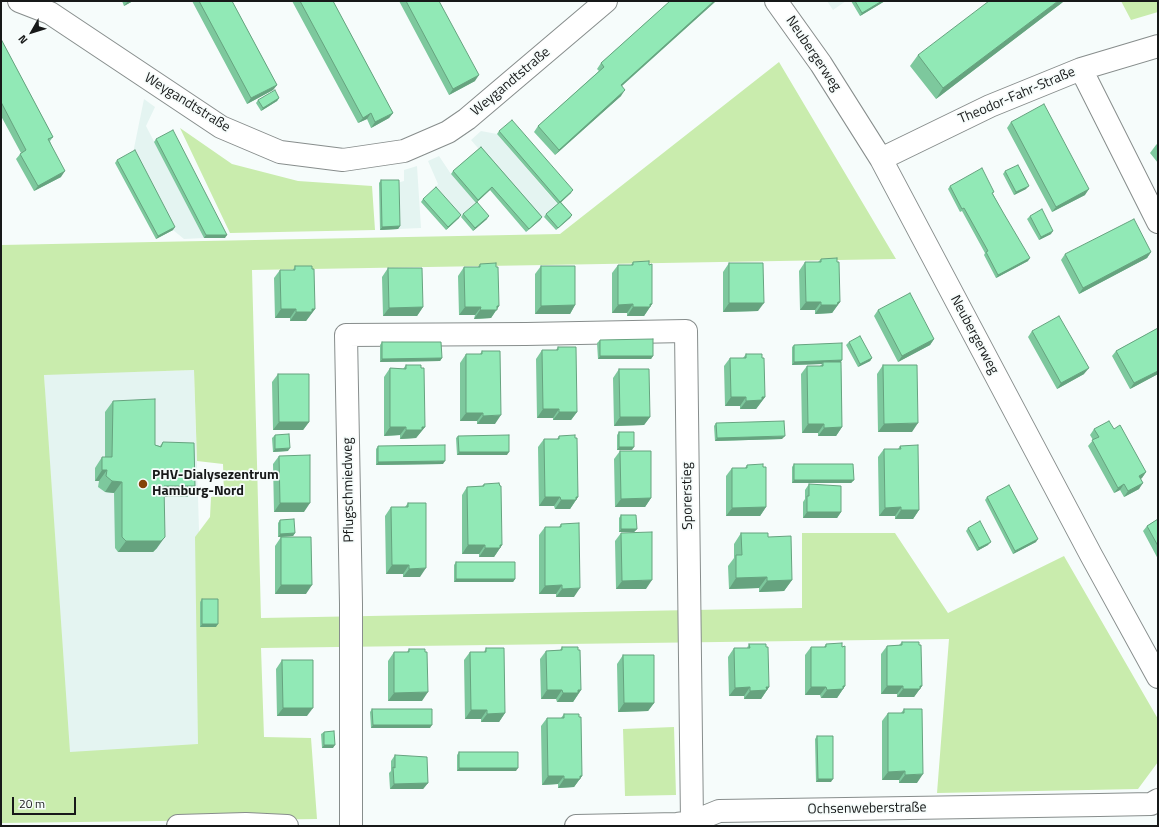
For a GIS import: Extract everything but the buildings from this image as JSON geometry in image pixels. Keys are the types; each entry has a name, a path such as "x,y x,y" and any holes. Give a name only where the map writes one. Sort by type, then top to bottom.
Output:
{"street":[{"name":"Weygandtstraße","path":"20,1 50,13 221,127 280,152 343,160 404,151 448,132 468,119 606,1"},
{"name":"Neubergerweg","path":"776,1 821,64 881,160 1091,555 1158,677"},
{"name":"Theodor-Fahr-Straße","path":"881,160 990,106 1080,69 1158,46"},
{"path":"1080,69 1158,222"},
{"name":"Sporerstieg","path":"526,334 686,331 692,822"},
{"name":"Pflugschmiedweg","path":"351,826 352,604 346,335 526,334"},
{"name":"Ochsenweberstraße","path":"576,826 677,824 692,822 720,811 1151,804 1158,800"},
{"path":"178,826 246,824 287,826"}],"shaded area":[{"path":"827,1 846,1 833,10"},
{"path":"144,99 155,107 146,126 204,238 184,239 173,230 133,153"},
{"path":"481,131 497,134 558,205 540,220 471,140"},
{"path":"439,156 451,174 476,203 459,218 434,190 438,184 428,161"},
{"path":"417,166 421,228 398,229 397,183 404,181 404,170"},
{"path":"194,370 205,721 245,722 62,814 44,374"}],"green space":[{"path":"1121,1 1158,1 1158,12 1131,20"},
{"path":"779,62 896,259 252,270 261,618 802,608 802,533 895,533 948,613 1064,556 1158,719 1158,762 1138,789 937,793 949,639 261,648 264,737 311,738 317,819 1,823 1,245 560,234","holes":["194,370 197,461 223,464 224,495 211,497 210,517 195,537 198,744 70,752 44,375"]},
{"path":"180,128 232,164 298,181 372,186 375,230 230,233"},
{"path":"674,727 676,795 625,796 623,729"}],"place":[{"name":"PHV-Dialysezentrum Hamburg-Nord","path":"143,484"}]}
